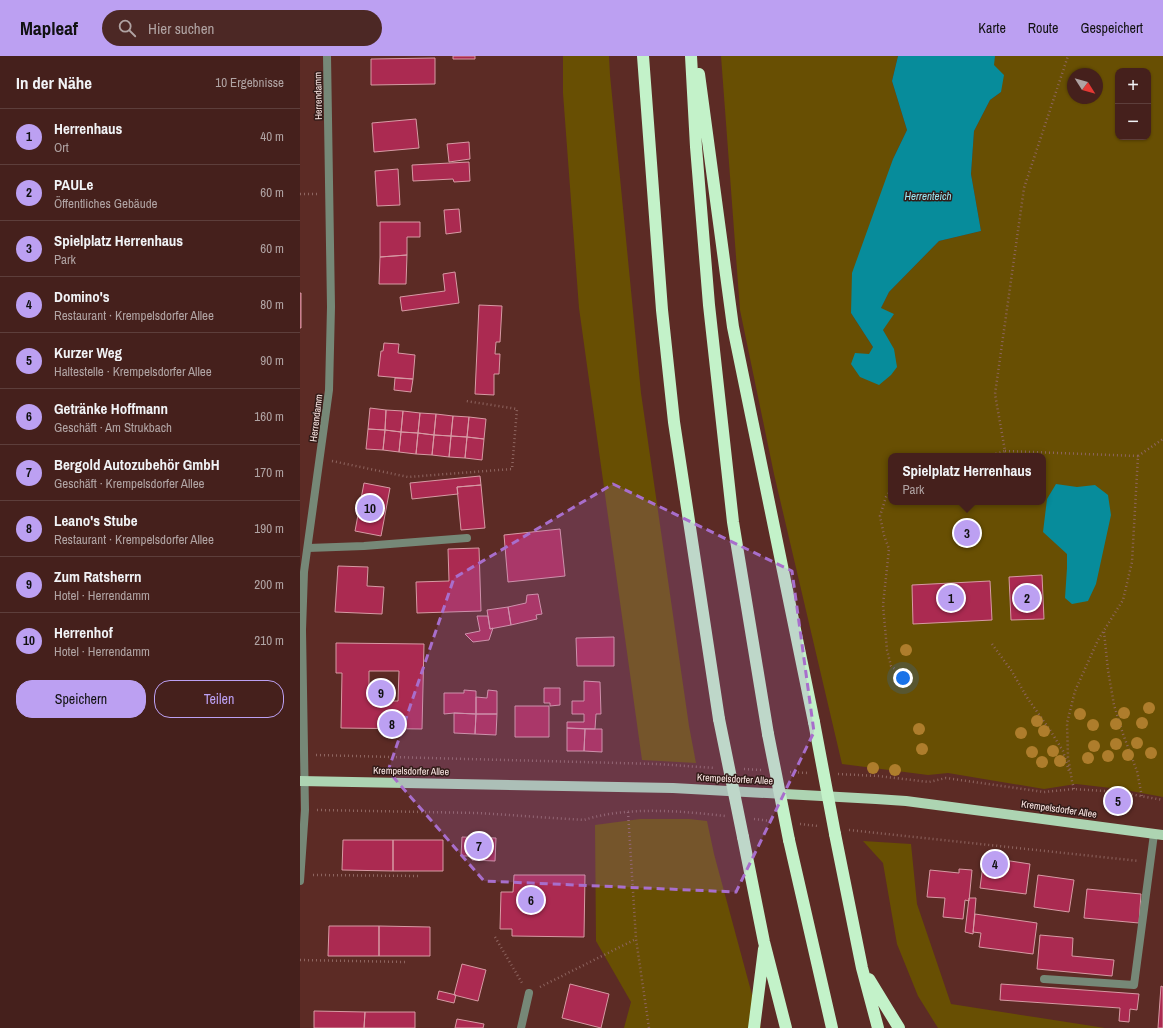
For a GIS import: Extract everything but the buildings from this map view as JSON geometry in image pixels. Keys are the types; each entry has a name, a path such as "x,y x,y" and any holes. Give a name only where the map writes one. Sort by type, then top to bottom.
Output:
{"highway":[{"path":"643,56 662,310 674,422 719,719 764,942 786,1028"},
{"path":"691,56 696,147 709,305 733,522 768,734 789,840 832,1028"},
{"path":"697,56 733,327 814,722 862,968 878,1028"},
{"path":"754,1028 764,942"},
{"path":"862,968 899,1028"}],"main road":[{"name":"Krempelsdorfer Allee","path":"302,781 673,788 876,799 906,801 1158,834"}],"street":[{"name":"Herrendamm","path":"300,881 305,810 302,781 305,742 302,630 304,572 321,458 329,390 332,307 327,56"},
{"path":"308,548 364,546 467,538"},
{"path":"1044,979 1134,985 1158,834"},
{"path":"521,1028 528,993"}],"path":[{"path":"1005,451 995,394 1024,188 1068,56"},
{"path":"321,458 408,476 512,469 517,409 466,401"},
{"path":"998,453 1005,451 1138,456 1163,439"},
{"path":"1072,781 1068,758 1067,723 1076,691 1098,640 1123,600 1132,562 1138,456"},
{"path":"888,494 880,516 884,535 890,549 883,605 887,650 891,666 904,676"},
{"path":"1104,632 1114,705 1137,771 1142,796"},
{"path":"992,644 1011,670 1028,699 1063,751 1074,789"},
{"path":"628,812 636,939 649,1028"},
{"path":"322,875 421,876"},
{"path":"495,937 528,993 636,939"},
{"path":"300,960 405,962"}],"highlighted area":[{"path":"613,484 792,571 814,732 736,892 484,881 388,771 454,578"}],"shaded area":[{"path":"563,56 609,56 641,393 689,726 696,763 642,760 579,308 563,93"},
{"path":"721,56 898,56 892,81 907,130 893,159 851,313 873,347 860,377 887,339 883,330 881,308 889,292 939,241 981,231 971,174 974,131 990,100 1001,92 993,65 995,56 1163,56 1163,797 1120,789 1076,784 1044,789 948,773 928,775 842,764 774,474 740,310"},
{"path":"640,819 689,819 707,821 714,854 761,1028 624,1028 631,1002 596,941 595,825"},
{"path":"863,841 911,844 917,904 951,1004 1105,1028 938,1028 918,996 897,944 883,863"}],"water":[{"name":"Herrenteich","path":"898,56 995,56 994,65 1004,75 1001,92 990,100 974,131 971,174 981,231 939,241 889,292 881,308 894,314 883,330 894,349 897,367 891,375 879,385 860,377 851,364 855,353 869,354 873,347 851,313 852,273 893,159 907,130 892,81"},
{"path":"1056,484 1077,487 1095,485 1108,495 1111,515 1096,584 1088,601 1072,604 1065,598 1067,554 1043,532 1047,499"}],"place":[{"name":"Herrenhof","path":"370,508"},
{"name":"Spielplatz Herrenhaus","path":"967,533"},
{"name":"Herrenhaus","path":"951,598"},
{"name":"PAULe","path":"1027,598"},
{"name":"Zum Ratsherrn","path":"381,693"},
{"name":"Leano's Stube","path":"392,724"},
{"name":"Kurzer Weg","path":"1118,801"},
{"name":"Bergold Autozubehör GmbH","path":"479,846"},
{"name":"Domino's","path":"995,864"},
{"name":"Getränke Hoffmann","path":"531,900"}]}
